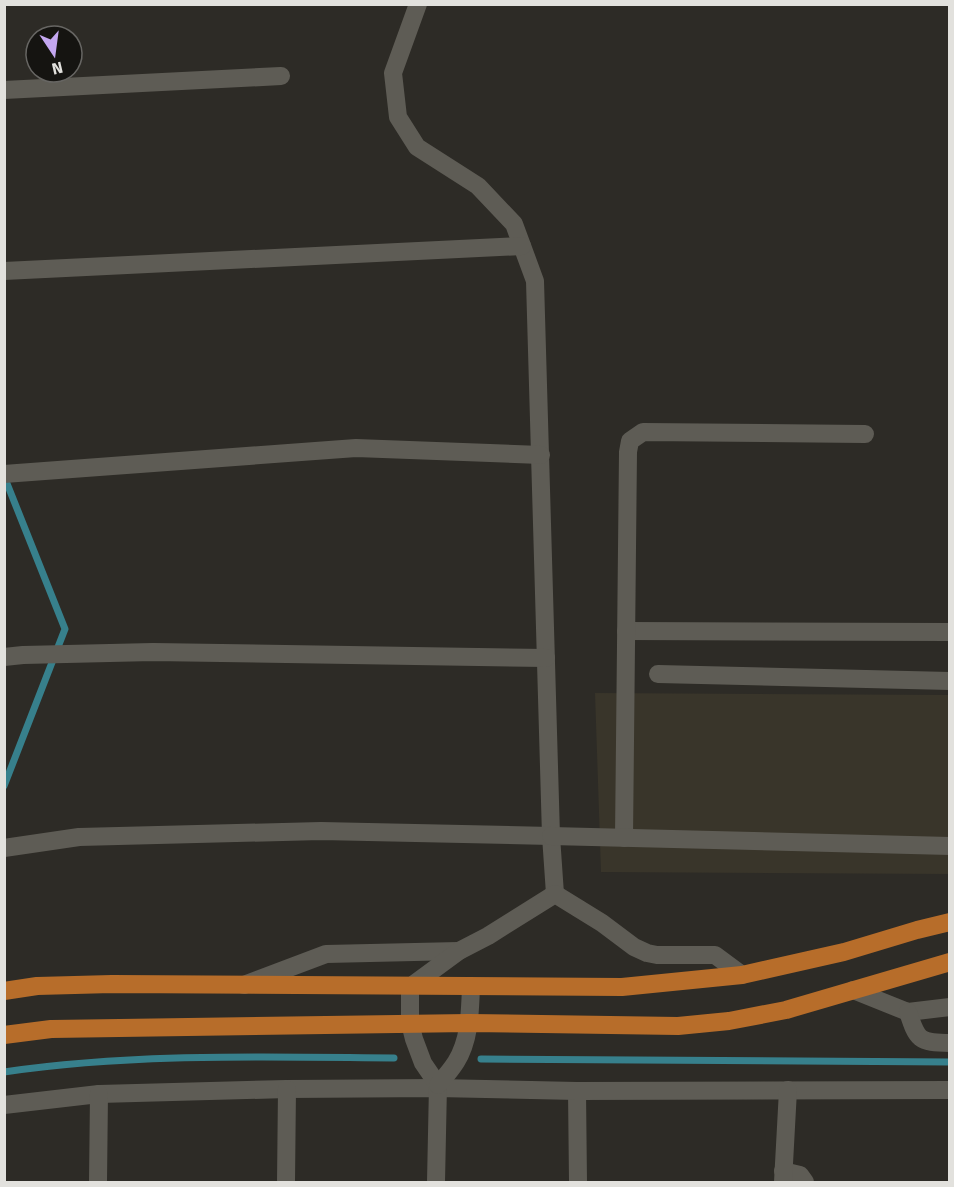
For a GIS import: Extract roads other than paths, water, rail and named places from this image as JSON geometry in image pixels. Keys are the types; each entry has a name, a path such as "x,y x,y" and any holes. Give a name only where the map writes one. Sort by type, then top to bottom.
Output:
{"main road":[{"path":"4,991 37,986 112,984 622,987 742,975 844,952 950,922"},
{"path":"4,1035 51,1029 410,1023 678,1026 729,1021 786,1010 950,962"}],"street":[{"path":"418,4 393,73 399,117 417,147 478,186 514,224 535,281 551,836 555,894"},
{"path":"4,90 281,76"},
{"path":"4,271 522,246"},
{"path":"624,838 628,452 630,441 643,432 865,434"},
{"path":"4,474 356,448 541,455"},
{"path":"626,631 950,632"},
{"path":"4,657 23,654 153,652 546,657"},
{"path":"658,675 950,681"},
{"path":"4,848 79,837 321,831 950,846"},
{"path":"436,1182 438,1087 418,1052 410,1023 410,987 459,951 488,936 555,894"},
{"path":"555,894 646,953 715,955 742,975"},
{"path":"243,985 326,954 459,951"},
{"path":"438,1087 460,1054 469,1023 471,986"},
{"path":"853,990 908,1012 950,1007"},
{"path":"908,1012 919,1038 938,1043 950,1043"},
{"path":"4,1105 99,1094 287,1089 438,1087 577,1091 950,1090"},
{"path":"286,1182 287,1089"},
{"path":"788,1090 783,1177 800,1175 806,1182"},
{"path":"577,1091 578,1182"},
{"path":"98,1182 99,1094"}],"waterway":[{"path":"4,476 65,629 4,786"},
{"path":"4,1072 101,1062 199,1057 394,1058"},
{"path":"481,1059 950,1062"}]}
